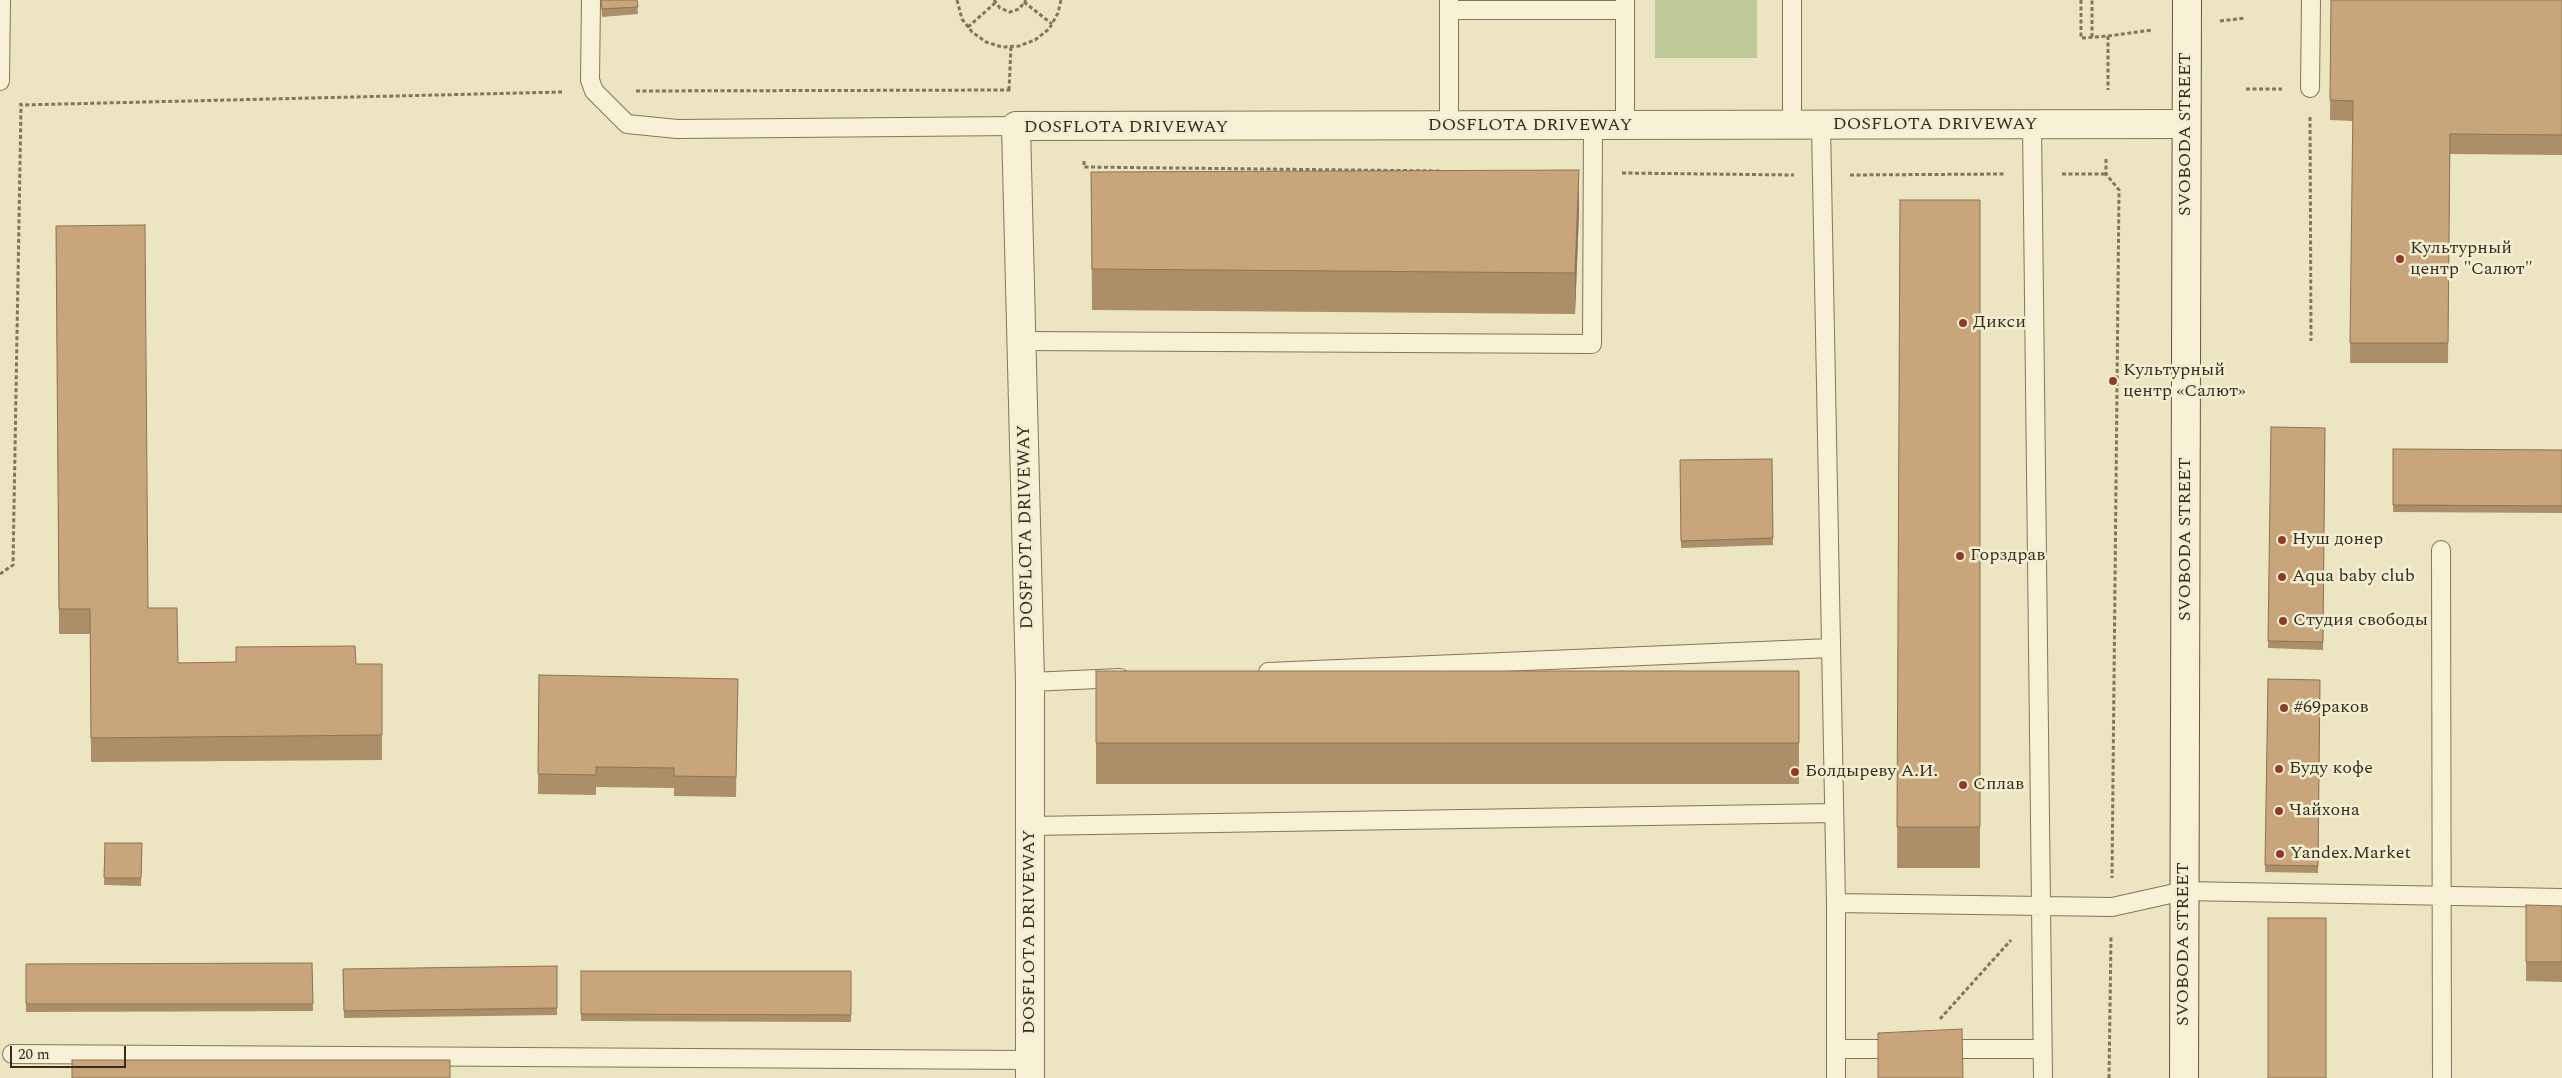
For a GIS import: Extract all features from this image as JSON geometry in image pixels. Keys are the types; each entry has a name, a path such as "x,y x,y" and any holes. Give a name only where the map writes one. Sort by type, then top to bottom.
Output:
{"street":[{"name":"SVOBODA STREET","path":"2184,1078 2187,0"},
{"name":"DOSFLOTA DRIVEWAY","path":"1029,1069 1030,682 1016,126 2186,124"}],"lane":[{"path":"0,81 1,0"},
{"path":"591,0 590,80 594,91 626,124 677,129 1016,126"},
{"path":"1792,0 1792,125"},
{"path":"2310,0 2310,88"},
{"path":"1449,126 1449,5 1625,5 1625,125"},
{"path":"2032,124 2043,1078"},
{"path":"1022,341 1592,344 1593,125"},
{"path":"1821,126 1836,903 1836,1078"},
{"path":"2440,550 2442,1078"},
{"path":"1248,673 1831,648"},
{"path":"1030,682 1139,678"},
{"path":"1030,826 1834,813"},
{"path":"1836,903 2112,907 2184,892 2562,898"},
{"path":"1837,1049 2042,1049"},
{"path":"12,1054 1029,1069"}],"path":[{"path":"957,0 962,19 968,27 986,42 1002,47 1035,40 1052,24 1061,0"},
{"path":"2081,0 2081,38 2108,36 2106,174 2119,190 2109,1078"},
{"path":"2092,0 2092,37"},
{"path":"968,27 995,1 1000,8 1010,12 1019,9 1025,1 1052,24"},
{"path":"1009,90 1010,46"},
{"path":"2246,89 2310,88 2311,341"},
{"path":"0,574 13,565 21,105"},
{"path":"1914,1049 2041,906"}],"green space":[{"path":"1655,0 1757,0 1757,58 1655,58"}],"building":[{"path":"601,0 637,0 638,7 602,9"},
{"name":"Культурный центр \"Салют\"","path":"2331,0 2562,0 2562,135 2450,134 2448,343 2350,343 2353,101 2330,100"},
{"path":"1579,170 1575,273 1092,269 1091,172"},
{"path":"1900,200 1980,200 1980,827 1897,827"},
{"path":"145,225 148,608 177,608 178,663 236,662 236,647 355,646 356,664 382,664 382,735 91,738 90,609 59,609 56,226"},
{"path":"2271,427 2325,428 2323,642 2268,641"},
{"path":"2393,449 2562,450 2562,506 2393,505"},
{"path":"1772,459 1773,538 1681,541 1680,460"},
{"path":"1096,671 1799,671 1799,743 1096,743"},
{"path":"539,675 738,679 736,777 674,776 674,768 596,767 596,775 538,774"},
{"path":"2268,679 2320,680 2318,866 2265,865"},
{"path":"105,843 142,843 141,878 104,878"},
{"path":"2526,905 2562,906 2562,962 2526,962"},
{"path":"2268,918 2326,918 2326,1078 2268,1078"},
{"path":"312,963 313,1004 26,1004 26,964"},
{"path":"557,966 557,1008 344,1011 343,969"},
{"path":"581,971 851,971 851,1015 581,1014"},
{"path":"1962,1029 1963,1078 1878,1078 1878,1033"},
{"path":"72,1060 450,1060 450,1078 72,1078"}],"place":[{"name":"Культурный центр \"Салют\"","path":"2400,259"},
{"name":"Дикси","path":"1963,323"},
{"name":"Культурный центр «Салют»","path":"2113,381"},
{"name":"Нуш донер","path":"2282,540"},
{"name":"Горздрав","path":"1960,556"},
{"name":"Aqua baby club","path":"2282,577"},
{"name":"Студия свободы","path":"2283,621"},
{"name":"#69раков","path":"2284,708"},
{"name":"Буду кофе","path":"2279,769"},
{"name":"Болдыреву А.И.","path":"1795,772"},
{"name":"Сплав","path":"1963,785"},
{"name":"Чайхона","path":"2279,811"},
{"name":"Yandex.Market","path":"2280,854"}]}
